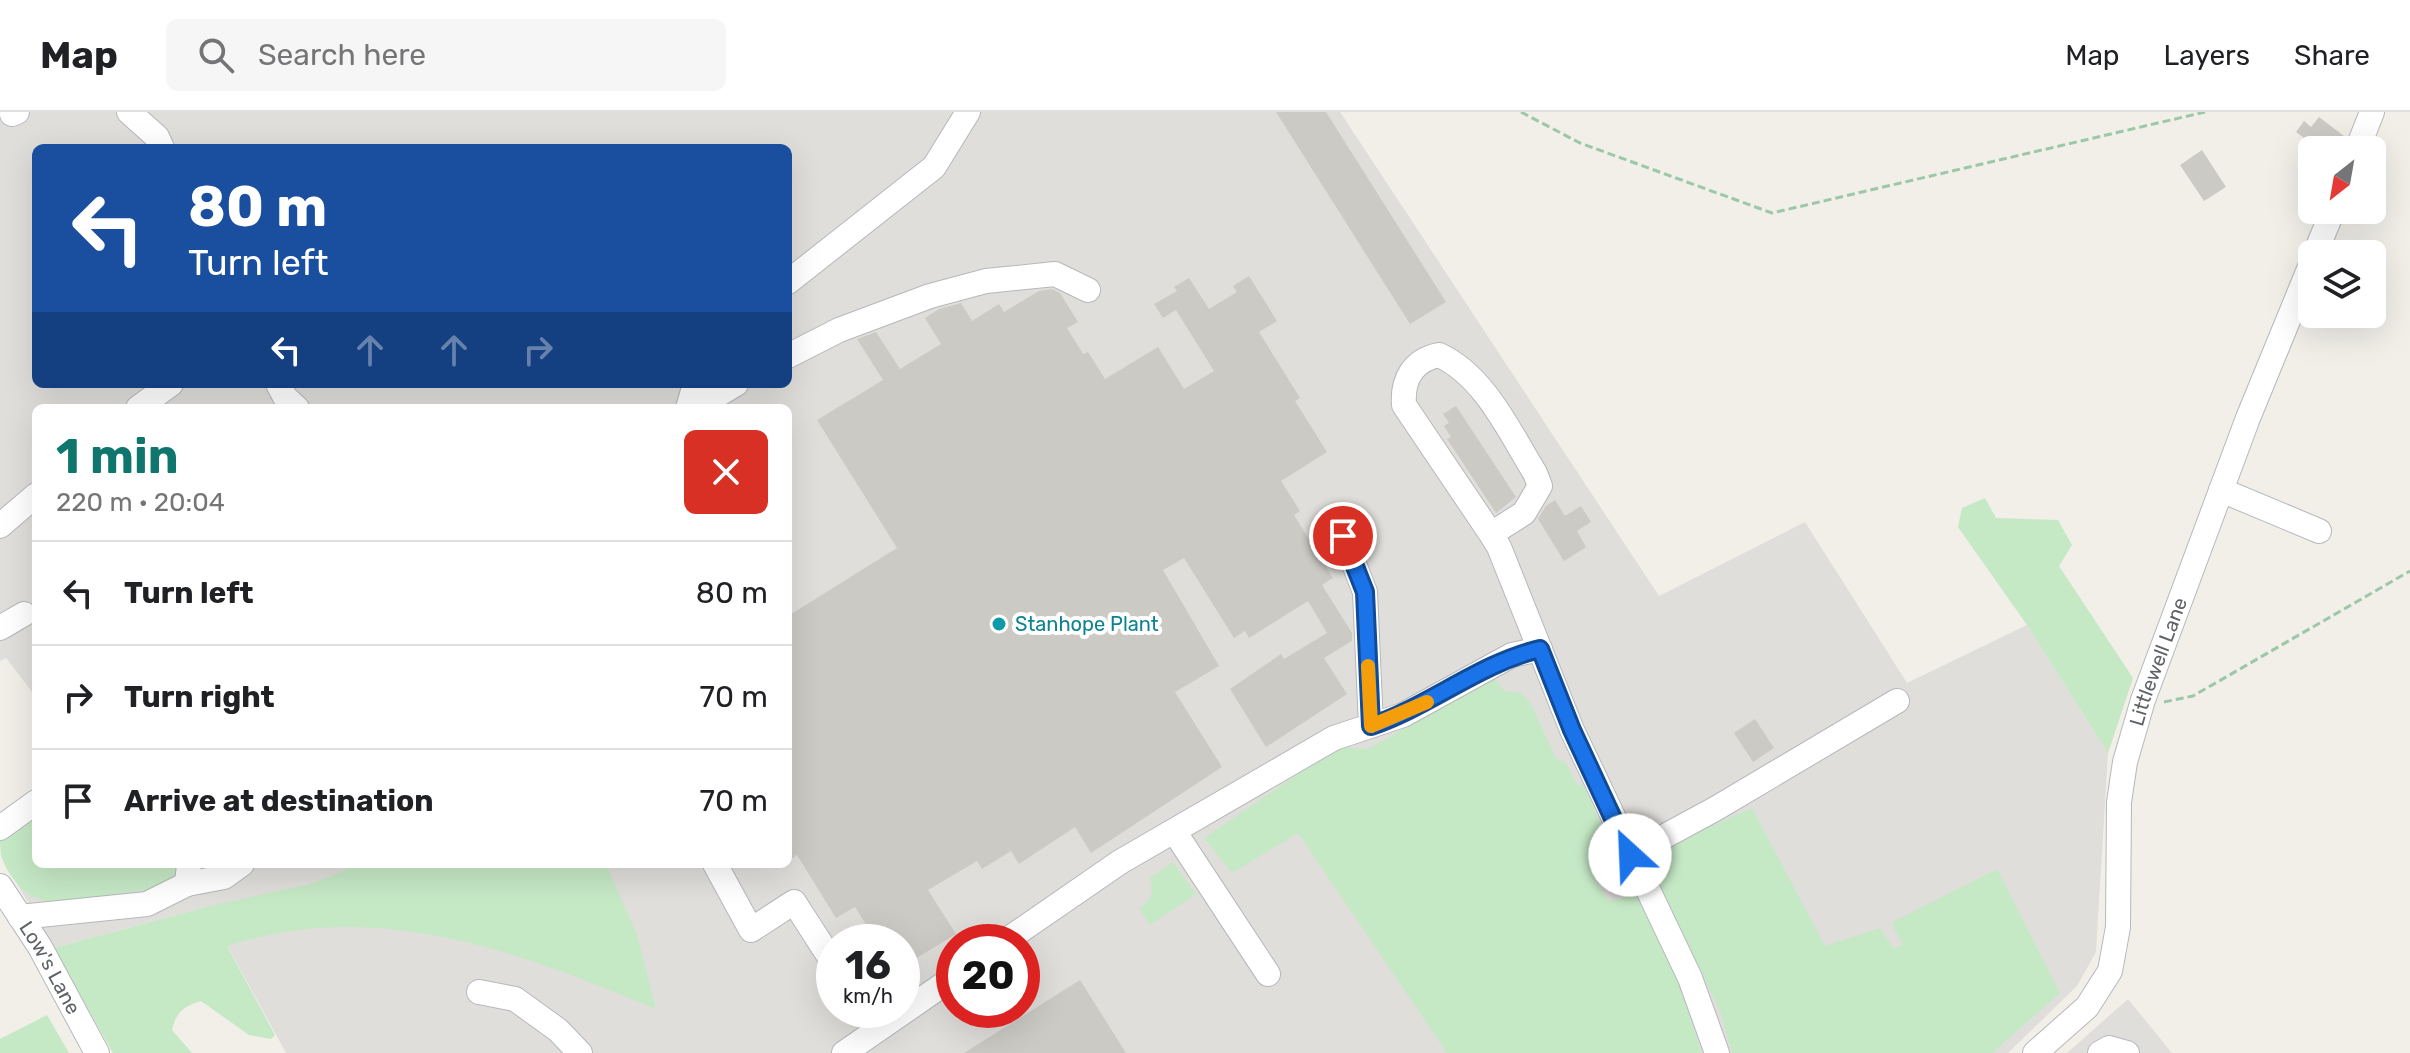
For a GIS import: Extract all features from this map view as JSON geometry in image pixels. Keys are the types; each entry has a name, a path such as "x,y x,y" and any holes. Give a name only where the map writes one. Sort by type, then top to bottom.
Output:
{"street":[{"path":"129,112 157,137 160,144"},
{"path":"792,279 934,167 968,112"},
{"path":"2363,136 2372,112"},
{"path":"792,354 839,330 930,296 986,281 1055,274 1088,290"},
{"name":"Littlewell Lane","path":"2035,1053 2087,1007 2110,971 2118,927 2119,802 2125,762 2143,700 2221,490 2298,297"},
{"path":"1491,534 1524,513 1540,486 1486,395 1467,374 1439,355 1428,357 1416,365 1403,386 1404,405 1499,547 1572,730 1690,978 1717,1053"},
{"path":"144,404 166,388"},
{"path":"280,388 293,404"},
{"path":"703,404 729,388"},
{"path":"2221,490 2319,531"},
{"path":"0,526 32,498"},
{"path":"1343,536 1365,592 1371,726"},
{"path":"0,628 24,614"},
{"path":"1030,924 1120,862 1334,738 1403,715 1512,655 1540,649"},
{"path":"1630,855 1715,809 1897,701"},
{"path":"0,828 32,805"},
{"path":"1174,831 1268,974"},
{"path":"20,917 147,904 188,874 224,877 236,868"},
{"path":"717,868 751,930 794,902 816,936"},
{"name":"Low's Lane","path":"0,886 40,947 97,1053"},
{"path":"479,992 515,999 558,1030 580,1053"},
{"path":"844,1053 864,1028"},
{"path":"2100,1053 2109,1048 2127,1053"}],"path":[{"path":"1521,112 1580,143 1772,213 2205,112"},
{"path":"2143,700 2163,702 2193,696 2410,571"}],"shaded area":[{"path":"0,112 1340,112 1659,596 1805,522 1907,683 2027,625 2108,753 2096,952 2077,986 2008,1053 286,1053 206,907 54,948 0,854 32,863 32,868 792,868 792,404 32,404 32,692 6,658 0,661"},
{"path":"2128,999 2172,1053 2067,1053"}],"green space":[{"path":"1985,498 1996,518 2058,520 2072,545 2059,566 2133,678 2108,753 2027,625 1958,527 1962,508"},
{"path":"1494,677 1504,691 1521,693 1531,704 1556,759 1565,762 1578,786 1583,784 1602,826 1595,880 1609,901 1636,895 1672,963 1702,1053 1447,1053 1298,833 1232,873 1204,838 1338,747 1368,749"},
{"path":"1752,808 1825,946 1880,928 1894,949 1903,944 1891,923 1997,869 2060,993 1992,1053 1732,1053 1721,1014 1649,862 1654,852"},
{"path":"32,816 32,868 177,868 166,884 146,890 74,902 46,901 22,889 12,877 1,854 0,837"},
{"path":"1173,862 1196,894 1150,925 1139,909 1151,895 1150,878"},
{"path":"351,868 608,868 637,935 656,1009 551,968 446,937 392,929 338,927 283,932 227,946 275,1035 271,1039 249,1035 201,1001 181,1011 172,1030 192,1053 113,1053 54,948 206,907 310,884"},
{"path":"47,1015 69,1053 0,1053 0,1039"}],"building":[{"path":"1276,112 1326,112 1446,302 1410,324"},
{"path":"2319,117 2344,136 2301,136 2296,132 2304,121 2311,127"},
{"path":"2202,150 2226,187 2204,201 2180,165"},
{"name":"Stanhope Plant","path":"1249,276 1277,321 1259,332 1300,398 1295,401 1327,452 1281,481 1300,511 1294,515 1333,578 1322,585 1352,633 1352,641 1324,658 1347,694 1266,747 1230,689 1281,654 1284,659 1327,633 1308,601 1249,638 1245,631 1234,638 1184,558 1163,570 1219,666 1175,692 1222,767 1091,853 1075,827 1019,864 1011,851 982,869 977,861 928,890 950,924 936,924 936,946 920,956 920,924 866,924 855,907 836,918 797,855 792,858 792,614 897,548 817,420 883,380 857,339 876,332 900,369 941,344 925,318 939,309 961,303 972,321 999,304 1004,312 1039,291 1052,289 1060,293 1078,322 1067,328 1083,354 1088,352 1105,379 1158,347 1184,389 1214,371 1176,310 1163,318 1154,304 1177,291 1174,287 1189,278 1209,309 1237,292 1233,286"},
{"path":"1456,406 1516,497 1496,513 1447,439 1451,437 1444,426 1449,423 1443,414"},
{"path":"1555,500 1565,516 1581,506 1591,522 1577,531 1586,547 1564,561 1538,519 1546,506"},
{"path":"1755,719 1774,748 1753,762 1734,733"},
{"path":"1080,980 1126,1053 964,1053 1004,1028 1040,1028 1040,1005"}],"slow traffic":[{"path":"1368,666 1371,726 1403,715 1427,702"}],"place":[{"name":"Stanhope Plant","path":"999,624"}],"route":[{"path":"1343,536 1365,592 1371,726 1403,715 1512,655 1540,649 1572,730 1630,855"}]}
